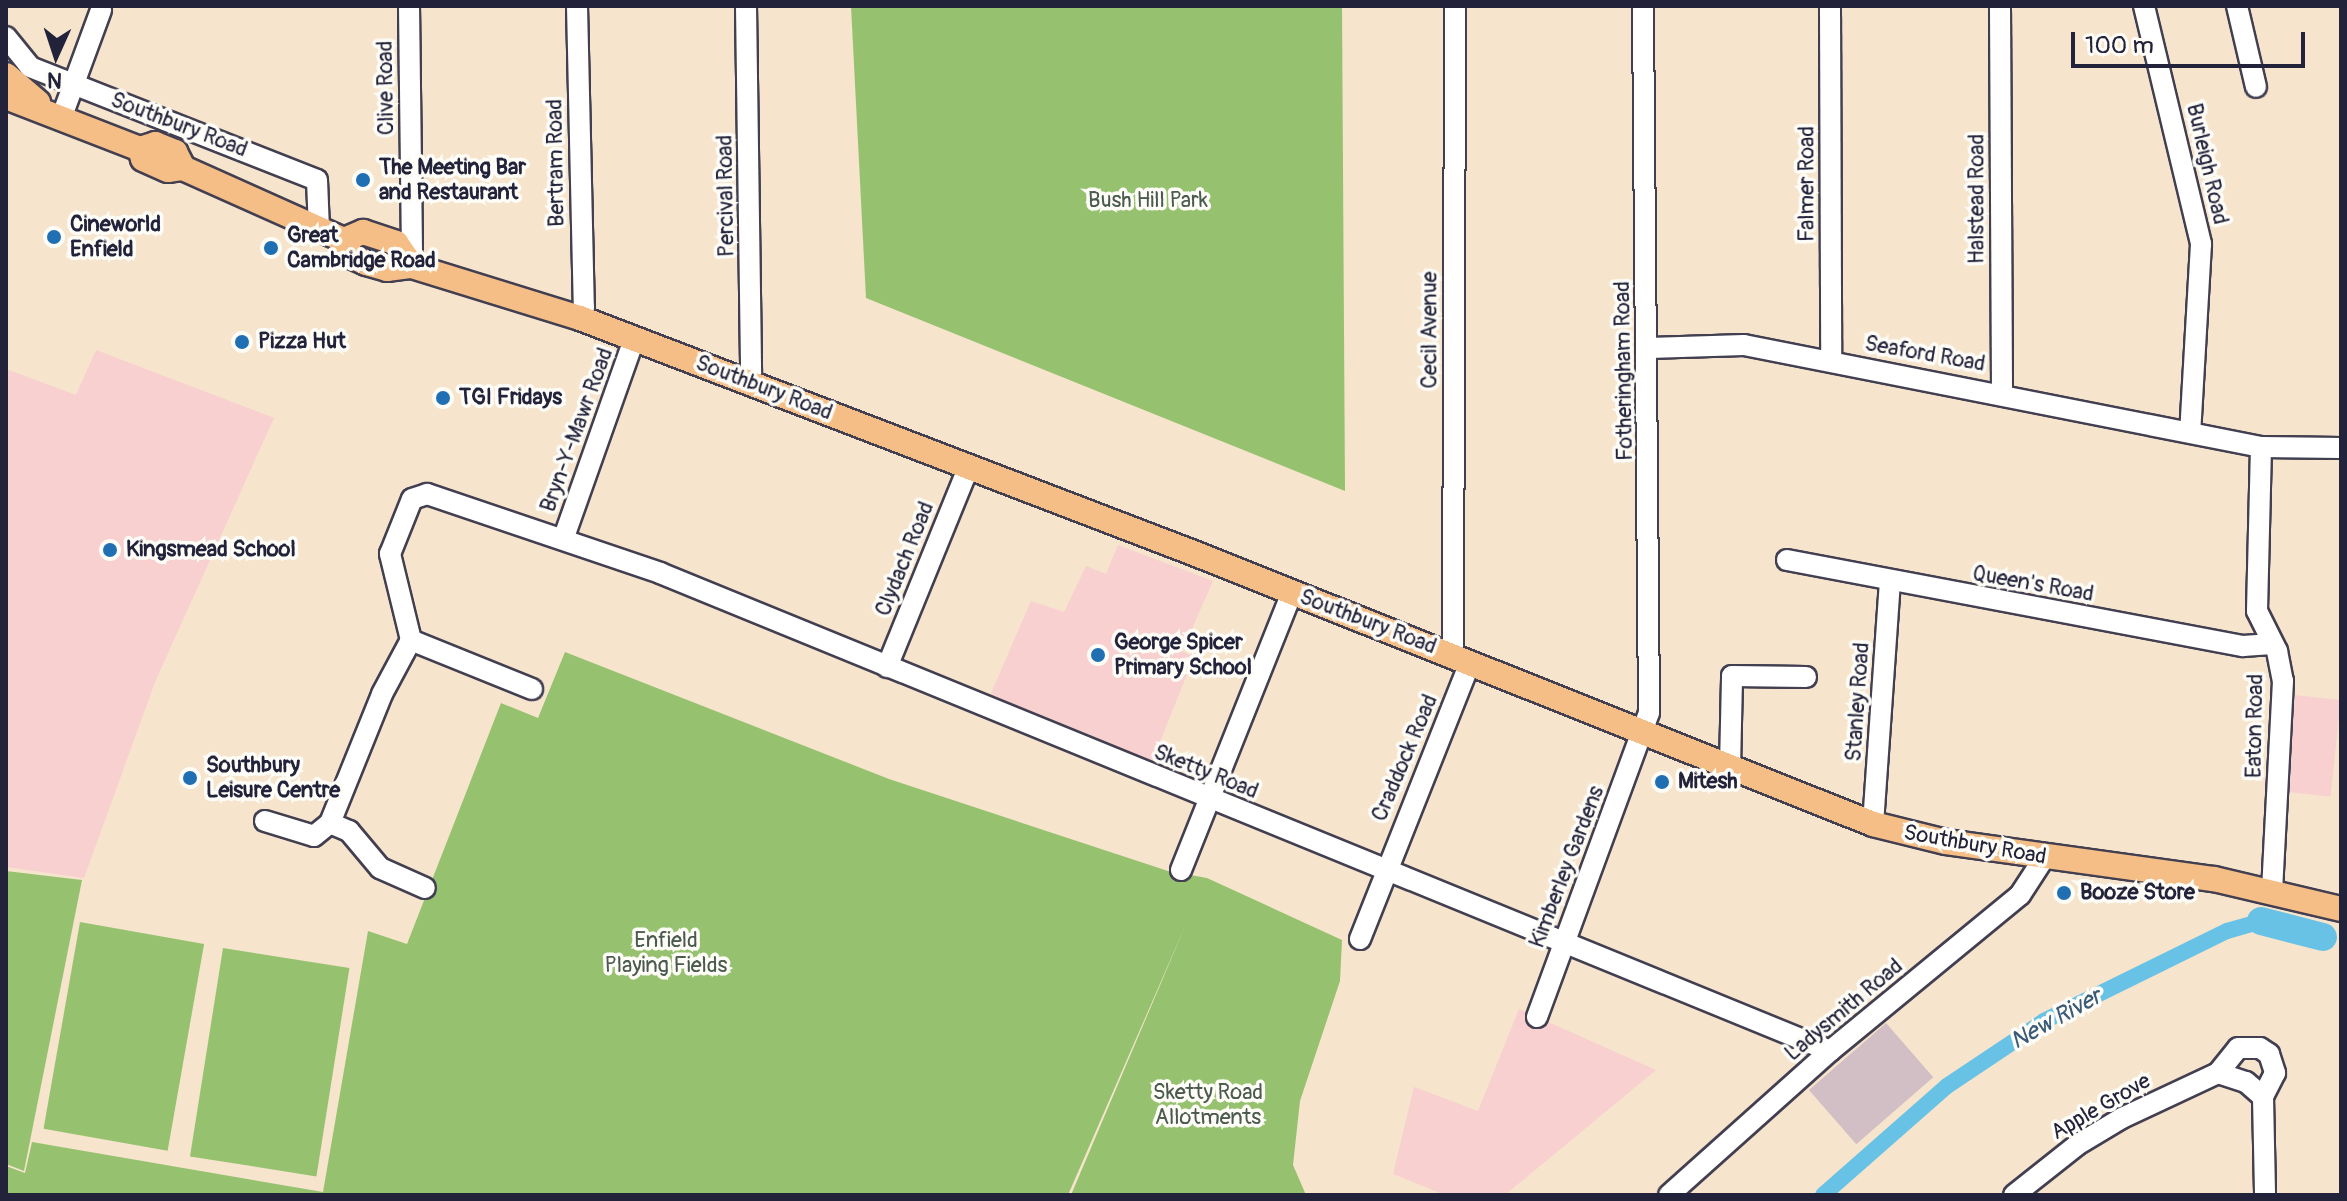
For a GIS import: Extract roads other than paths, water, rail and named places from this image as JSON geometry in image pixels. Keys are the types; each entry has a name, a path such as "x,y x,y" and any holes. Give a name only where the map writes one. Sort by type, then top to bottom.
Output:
{"main road":[{"name":"Southbury Road","path":"6,75 53,112"},
{"name":"Southbury Road","path":"6,97 53,112 140,149 143,159 168,170 183,168 344,240 351,256 366,263 387,269 412,266 580,318 1461,659 1646,724 1730,767 1873,824 2044,858 2272,892 2341,909"}],"street":[{"name":"Clive Road","path":"409,6 412,266"},
{"name":"Bertram Road","path":"577,6 584,307 580,318"},
{"name":"Percival Road","path":"746,6 751,384"},
{"name":"Cecil Avenue","path":"1455,6 1461,659"},
{"name":"Fotheringham Road","path":"1643,6 1649,348 1646,724"},
{"name":"Falmer Road","path":"1830,6 1831,361"},
{"name":"Halstead Road","path":"2000,6 2002,392"},
{"name":"Burleigh Road","path":"2144,6 2201,244 2190,432"},
{"path":"2237,6 2256,87"},
{"path":"53,112 74,85 101,10"},
{"name":"Southbury Road","path":"6,37 30,67 317,180 320,186 319,230"},
{"name":"Bryn-Y-Mawr Road","path":"564,537 634,339"},
{"name":"Seaford Road","path":"1649,348 1744,345 2002,392 2190,432"},
{"path":"2190,432 2261,447 2341,448"},
{"name":"Eaton Road","path":"2261,447 2260,621 2272,644 2283,681 2272,892"},
{"name":"Clydach Road","path":"887,667 968,469"},
{"name":"Sketty Road","path":"411,640 390,554 412,499 427,494 542,535 564,537 1830,1051"},
{"name":"Queen's Road","path":"1787,560 1890,583 2243,646 2272,644"},
{"name":"Stanley Road","path":"1873,824 1890,583"},
{"path":"1181,870 1292,592"},
{"path":"265,821 314,836 330,823 382,694 411,640 532,689"},
{"name":"Craddock Road","path":"1360,939 1461,659"},
{"path":"1730,767 1732,676 1806,677"},
{"name":"Kimberley Gardens","path":"1537,1017 1646,724"},
{"path":"330,823 349,831 380,868 425,888"},
{"name":"Ladysmith Road","path":"1669,1195 1830,1051 2020,895 2044,858"},
{"name":"Apple Grove","path":"2014,1195 2110,1124 2218,1073 2238,1048 2260,1048 2269,1054 2275,1073 2263,1097 2265,1195"},
{"path":"2218,1073 2246,1082 2263,1097"}],"waterway":[{"name":"New River","path":"1823,1195 1947,1086 2044,1021 2227,931 2261,921"},
{"name":"New River","path":"2261,921 2323,937"}],"place":[{"name":"The Meeting Bar and Restaurant","path":"363,180"},
{"name":"Cineworld Enfield","path":"54,237"},
{"name":"Great Cambridge Road","path":"271,248"},
{"name":"Pizza Hut","path":"242,342"},
{"name":"TGI Fridays","path":"443,398"},
{"name":"Kingsmead School","path":"110,550"},
{"name":"George Spicer Primary School","path":"1098,655"},
{"name":"Southbury Leisure Centre","path":"190,778"},
{"name":"Mitesh","path":"1662,782"},
{"name":"Booze Store","path":"2064,893"}],"park label":[{"name":"Bush Hill Park","path":"1148,201"},
{"name":"Enfield Playing Fields","path":"666,952"},
{"name":"Sketty Road Allotments","path":"1208,1104"}]}
